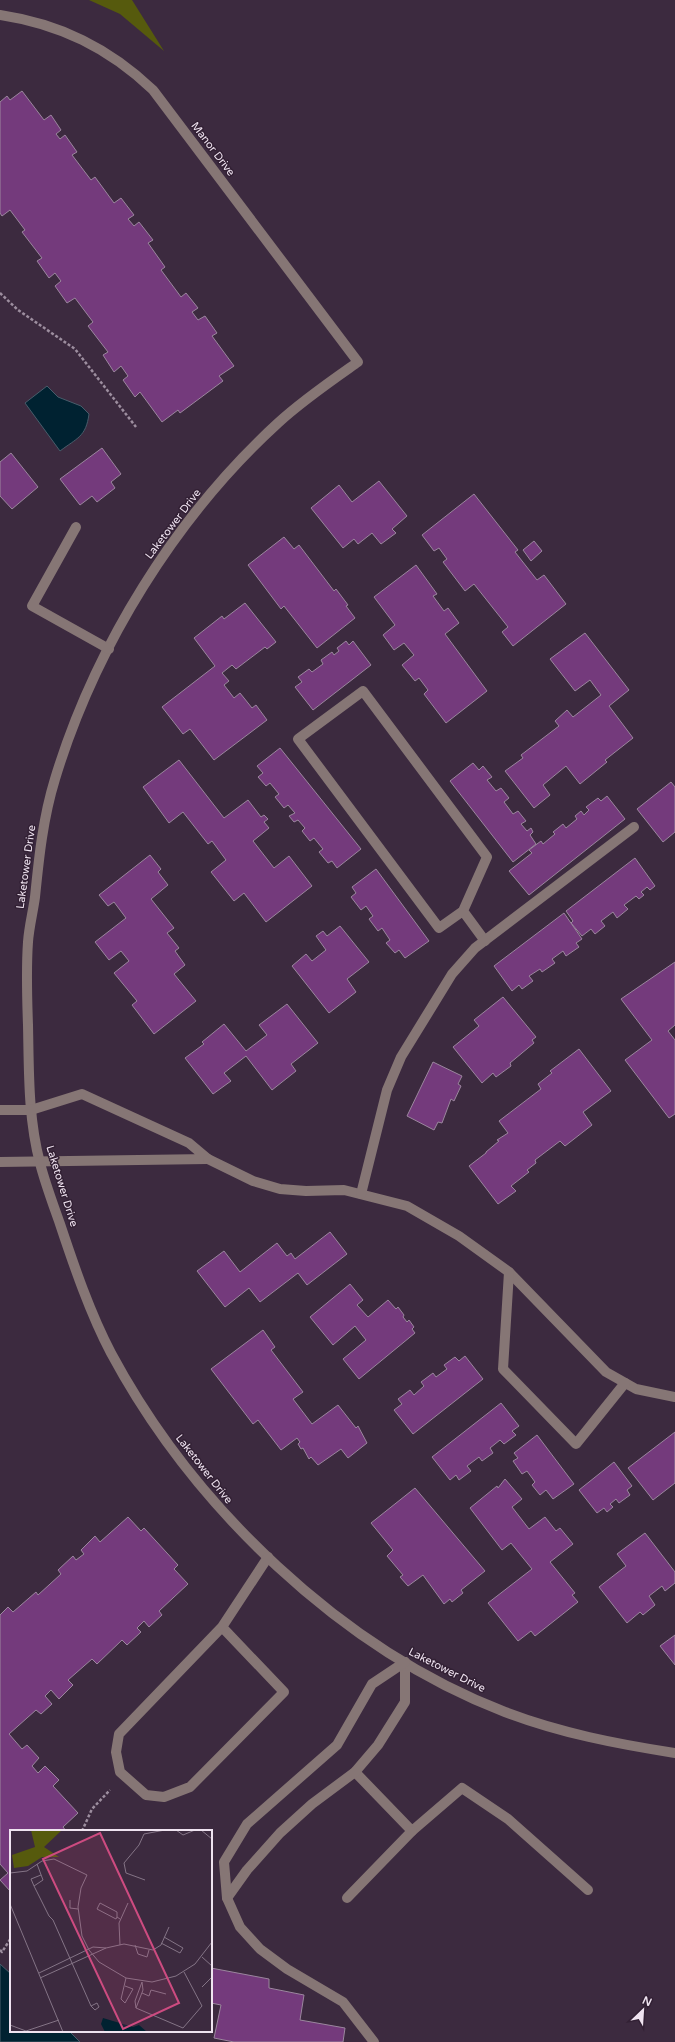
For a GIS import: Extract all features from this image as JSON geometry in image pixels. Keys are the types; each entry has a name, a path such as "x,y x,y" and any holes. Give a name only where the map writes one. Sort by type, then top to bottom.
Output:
{"street":[{"name":"Manor Drive","path":"0,15 28,19 66,32 109,53 131,69 153,90 358,362"},
{"name":"Laketower Drive","path":"358,362 316,391 278,423 242,459 198,509 162,555 109,648 74,723 55,780 42,832 28,939 26,994 31,1110 40,1163 76,1270 110,1351 147,1412 180,1461 220,1509 268,1557 316,1600 377,1646 443,1684 503,1711 559,1731 615,1744 675,1753"},
{"path":"76,527 32,606 109,648"},
{"path":"363,691 487,856 463,911 439,928 298,739 363,691"},
{"path":"362,1194 388,1090 401,1057 452,974 475,948 634,827"},
{"path":"463,911 485,941"},
{"path":"0,1110 31,1110 82,1094 189,1143 208,1159 253,1181 280,1189 306,1191 344,1190 407,1206 459,1236 509,1272 606,1372 636,1389 675,1397"},
{"path":"0,1162 40,1163 208,1159"},
{"path":"509,1272 503,1369 576,1444 625,1383"},
{"path":"222,1627 284,1692 190,1787 164,1797 146,1796 120,1772 116,1752 118,1734 222,1627 268,1557"},
{"path":"227,1898 247,1870 280,1833 312,1804 355,1772 378,1745 405,1702 405,1662"},
{"path":"374,2042 343,2002 287,1969 260,1949 240,1927 227,1898 224,1862 247,1824 336,1745 372,1684 405,1662"},
{"path":"355,1772 412,1831"},
{"path":"348,1898 412,1831 462,1788 508,1819 588,1890"}],"path":[{"path":"0,293 18,310 75,349 95,377 136,427"},
{"path":"82,1830 92,1809 124,1775"},
{"path":"1,1951 10,1939"}],"shaded area":[{"path":"89,0 132,0 164,51 120,14"}],"water":[{"path":"47,386 58,397 81,406 89,414 86,428 80,436 60,451 25,403"},
{"path":"0,1964 10,1973 10,2032 70,2032 80,2042 0,2042"}],"building":[{"path":"22,91 44,120 51,115 61,130 56,134 60,139 65,135 77,152 72,155 91,180 95,177 114,203 121,198 134,215 128,219 134,226 139,222 153,240 148,243 165,267 161,270 181,297 186,293 198,308 192,312 198,320 205,316 217,333 212,336 234,366 219,376 223,381 180,413 178,410 162,422 140,392 135,397 123,380 128,376 121,366 114,372 103,355 108,352 88,326 93,322 75,298 67,303 55,286 61,281 55,273 49,278 37,261 42,258 22,232 25,230 10,210 2,216 0,213 0,102 7,96 10,100"},
{"path":"102,448 121,474 111,482 115,488 97,502 92,496 80,505 60,479"},
{"path":"11,453 38,487 12,509 0,496 0,462"},
{"path":"379,481 407,516 392,529 396,533 381,544 372,533 358,544 354,539 343,548 311,508 339,485 352,502"},
{"path":"474,494 518,550 515,552 537,580 544,575 566,604 513,646 502,632 508,627 474,584 465,591 443,562 447,559 439,548 434,551 422,535"},
{"path":"284,537 294,549 299,545 334,591 336,589 348,605 346,606 355,618 317,648 284,606 281,609 248,565"},
{"path":"534,541 542,551 531,561 523,550"},
{"path":"416,565 437,594 433,596 444,611 448,608 459,623 445,634 487,691 446,723 424,694 428,690 419,678 415,681 402,665 414,655 404,643 394,650 383,635 395,625 374,597"},
{"path":"245,603 276,642 267,649 265,647 236,669 232,665 222,673 229,681 224,685 234,698 240,693 252,708 256,705 267,720 214,760 190,729 183,734 162,707 215,666 194,638 222,616 224,619"},
{"path":"585,633 629,690 609,706 633,738 605,760 607,762 580,784 566,766 543,785 550,795 534,808 505,771 523,758 521,755 559,726 555,721 567,710 573,717 601,695 590,680 575,691 550,659"},
{"path":"346,641 349,645 353,641 371,665 313,710 295,687 302,682 298,677 309,669 312,672 323,664 321,660 332,652 334,655 339,651 337,648"},
{"path":"280,748 361,849 337,868 332,861 328,863 319,852 323,849 314,838 310,841 302,831 305,828 298,820 294,822 289,816 295,813 288,805 284,808 275,797 279,794 270,783 266,786 258,777 263,773 257,766"},
{"path":"179,760 224,818 248,800 261,817 264,815 268,819 264,822 269,828 253,841 274,868 289,856 312,886 266,922 244,893 234,901 211,872 226,860 212,841 208,844 183,812 169,823 143,787"},
{"path":"473,763 479,770 483,766 492,777 487,780 496,791 501,788 509,798 504,802 513,814 518,811 526,821 521,824 527,831 531,828 533,832 530,835 536,844 513,862 450,781"},
{"path":"671,782 675,787 675,832 663,842 637,809"},
{"path":"607,796 625,819 529,895 509,871 532,853 529,850 541,841 543,844 555,834 553,832 563,824 566,828 577,819 575,816 581,811 584,815 589,810 586,807 598,798 601,801"},
{"path":"150,855 161,869 158,872 168,885 151,899 174,928 167,933 179,948 175,951 185,965 174,974 196,1001 154,1034 132,1005 137,1001 114,973 129,961 121,951 109,960 95,942 126,918 114,902 108,906 99,895"},
{"path":"635,858 655,886 650,890 647,887 641,892 644,895 639,899 636,896 624,905 628,909 617,918 613,912 601,921 605,926 595,934 591,929 582,936 571,923 573,921 566,911"},
{"path":"376,869 429,941 405,958 399,950 395,953 386,943 390,940 382,928 378,931 369,919 373,916 366,906 361,910 351,897 356,893 352,887"},
{"path":"564,913 582,939 576,943 579,947 566,956 563,951 552,959 555,963 542,972 540,969 529,976 533,981 522,989 519,985 512,991 494,966"},
{"path":"340,926 369,962 347,979 356,992 329,1013 292,966 306,954 312,961 326,950 316,936 323,931 327,936"},
{"path":"675,962 675,1025 668,1031 675,1040 675,1114 669,1118 625,1060 652,1040 621,999"},
{"path":"503,997 536,1037 532,1040 534,1043 510,1063 511,1066 496,1077 493,1073 482,1083 453,1047 479,1026 474,1020"},
{"path":"287,1004 318,1043 291,1064 296,1071 272,1090 246,1056 224,1073 231,1081 213,1094 185,1058 204,1044 202,1042 224,1024 246,1051 267,1035 259,1025"},
{"path":"579,1049 611,1091 583,1112 592,1125 565,1146 560,1141 535,1160 536,1163 527,1170 529,1172 511,1186 516,1191 498,1204 469,1166 499,1141 497,1140 508,1133 499,1121 541,1089 538,1084 552,1073 550,1071"},
{"path":"433,1062 462,1076 458,1084 461,1086 454,1101 451,1099 442,1123 438,1122 434,1130 407,1116"},
{"path":"330,1232 347,1254 307,1285 298,1273 260,1302 249,1288 225,1307 197,1271 224,1251 240,1272 277,1243 287,1256 291,1253 295,1259"},
{"path":"350,1284 363,1300 357,1305 368,1317 388,1300 396,1309 398,1307 407,1322 409,1320 414,1327 412,1329 415,1333 359,1379 343,1359 366,1340 355,1326 333,1345 310,1317"},
{"path":"263,1330 275,1347 271,1350 303,1392 293,1399 312,1424 338,1405 356,1428 358,1426 367,1443 348,1458 341,1449 318,1465 311,1457 309,1459 303,1448 301,1449 298,1444 300,1442 297,1438 281,1450 258,1420 253,1424 211,1369"},
{"path":"465,1356 483,1379 413,1434 394,1410 402,1404 398,1399 410,1390 414,1395 424,1386 421,1382 433,1373 436,1377 447,1369 444,1365 455,1357 459,1361"},
{"path":"501,1403 519,1426 512,1431 516,1435 504,1444 500,1440 490,1448 493,1453 482,1461 479,1457 467,1466 471,1471 459,1480 456,1475 450,1480 432,1457"},
{"path":"675,1432 675,1483 653,1500 628,1468"},
{"path":"537,1435 574,1484 553,1499 546,1490 540,1495 532,1485 535,1482 527,1471 522,1474 513,1461 518,1458 514,1453"},
{"path":"614,1462 632,1486 627,1490 630,1495 619,1503 616,1499 610,1504 613,1507 607,1512 604,1508 597,1513 579,1490"},
{"path":"505,1479 522,1499 512,1507 529,1529 545,1517 556,1531 560,1528 573,1544 550,1562 575,1593 572,1595 578,1602 535,1636 531,1631 518,1641 488,1603 532,1569 511,1543 502,1550 470,1508 497,1486 498,1488"},
{"path":"415,1488 485,1571 461,1590 463,1593 452,1602 450,1599 444,1604 423,1575 408,1586 400,1577 403,1575 387,1556 393,1550 371,1523"},
{"path":"128,1517 141,1531 144,1528 178,1565 174,1569 188,1584 159,1611 162,1615 149,1627 144,1621 137,1628 141,1632 127,1645 122,1640 97,1664 92,1659 68,1680 73,1685 59,1699 51,1690 45,1696 52,1704 41,1714 36,1710 9,1734 22,1749 27,1745 39,1758 32,1766 38,1773 45,1766 59,1780 53,1786 78,1813 63,1827 65,1830 10,1830 10,1891 0,1880 8,1873 0,1864 0,1615 8,1607 13,1612 36,1592 38,1595 61,1574 58,1570 73,1556 76,1560 84,1554 81,1550 95,1536 100,1542"},
{"path":"645,1533 675,1572 675,1583 665,1591 662,1586 649,1596 655,1605 643,1615 640,1612 627,1623 599,1587 626,1566 617,1554"},
{"path":"675,1635 675,1665 660,1646"},
{"path":"212,1968 269,1979 269,1988 304,1995 300,2020 345,2028 343,2042 234,2042 214,2038 221,2005 212,2003"}]}
